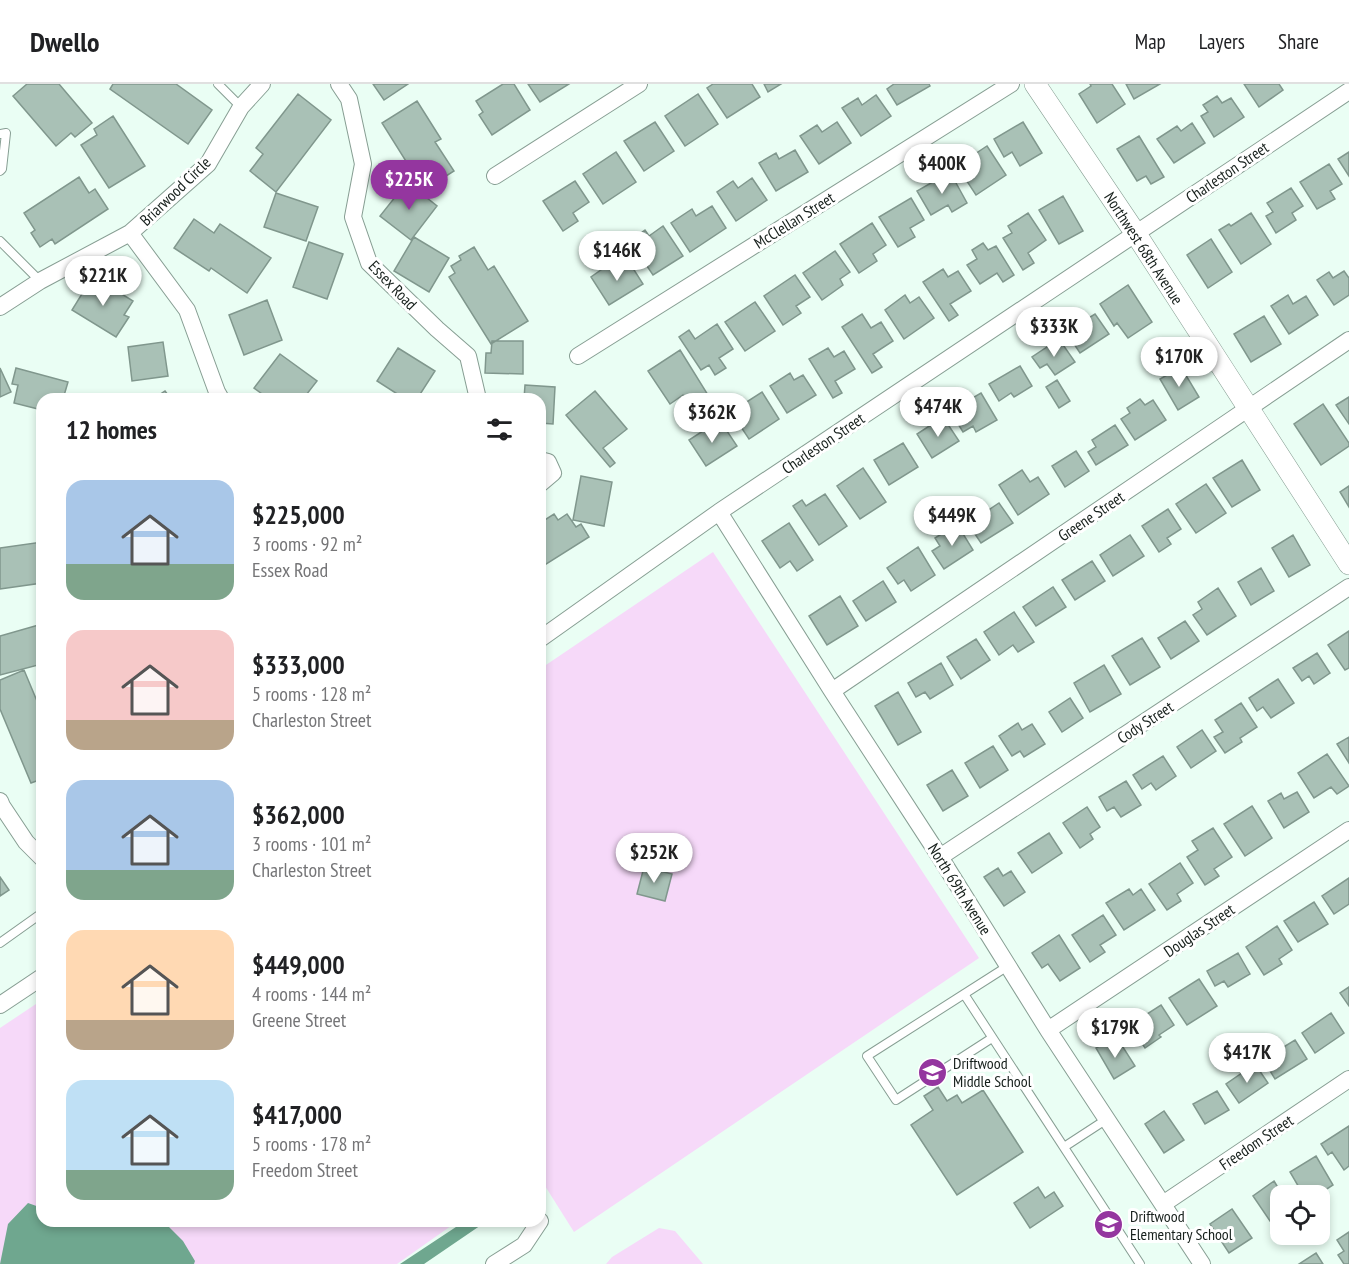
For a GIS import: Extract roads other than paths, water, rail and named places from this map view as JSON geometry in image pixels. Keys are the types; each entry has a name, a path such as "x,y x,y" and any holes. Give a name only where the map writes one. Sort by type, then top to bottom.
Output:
{"street":[{"name":"Briarwood Circle","path":"0,307 40,281 130,233 207,164 241,107 262,84"},
{"name":"Essex Road","path":"339,84 349,99 363,164 353,217 369,263 468,356 477,393"},
{"path":"495,176 639,84"},
{"name":"McClellan Street","path":"578,356 1011,84"},
{"name":"Northwest 68th Avenue","path":"1035,84 1136,234 1349,564"},
{"name":"Charleston Street","path":"546,635 719,512 1349,91"},
{"path":"130,233 187,310 218,393"},
{"name":"Greene Street","path":"832,691 1349,340"},
{"path":"546,462 553,473 546,479"},
{"name":"North 69th Avenue","path":"719,512 1048,1030 1202,1264"},
{"name":"Cody Street","path":"940,857 1349,587"},
{"path":"0,801 26,842 36,852"},
{"name":"Douglas Street","path":"1048,1030 1349,830"},
{"path":"0,1005 36,980"},
{"name":"Freedom Street","path":"1163,1204 1349,1079"},
{"path":"494,1264 524,1245 536,1227"}],"lane":[{"path":"218,84 241,107"},
{"path":"0,134 6,133 0,171"},
{"path":"0,241 40,281"},
{"path":"0,943 36,917"},
{"path":"992,1038 896,1100 867,1056 1008,966"},
{"path":"964,994 1140,1264"},
{"path":"1064,1147 1107,1119"}],"place":[{"name":"Driftwood Middle School","path":"932,1072"},
{"name":"Driftwood Elementary School","path":"1109,1225"}]}
